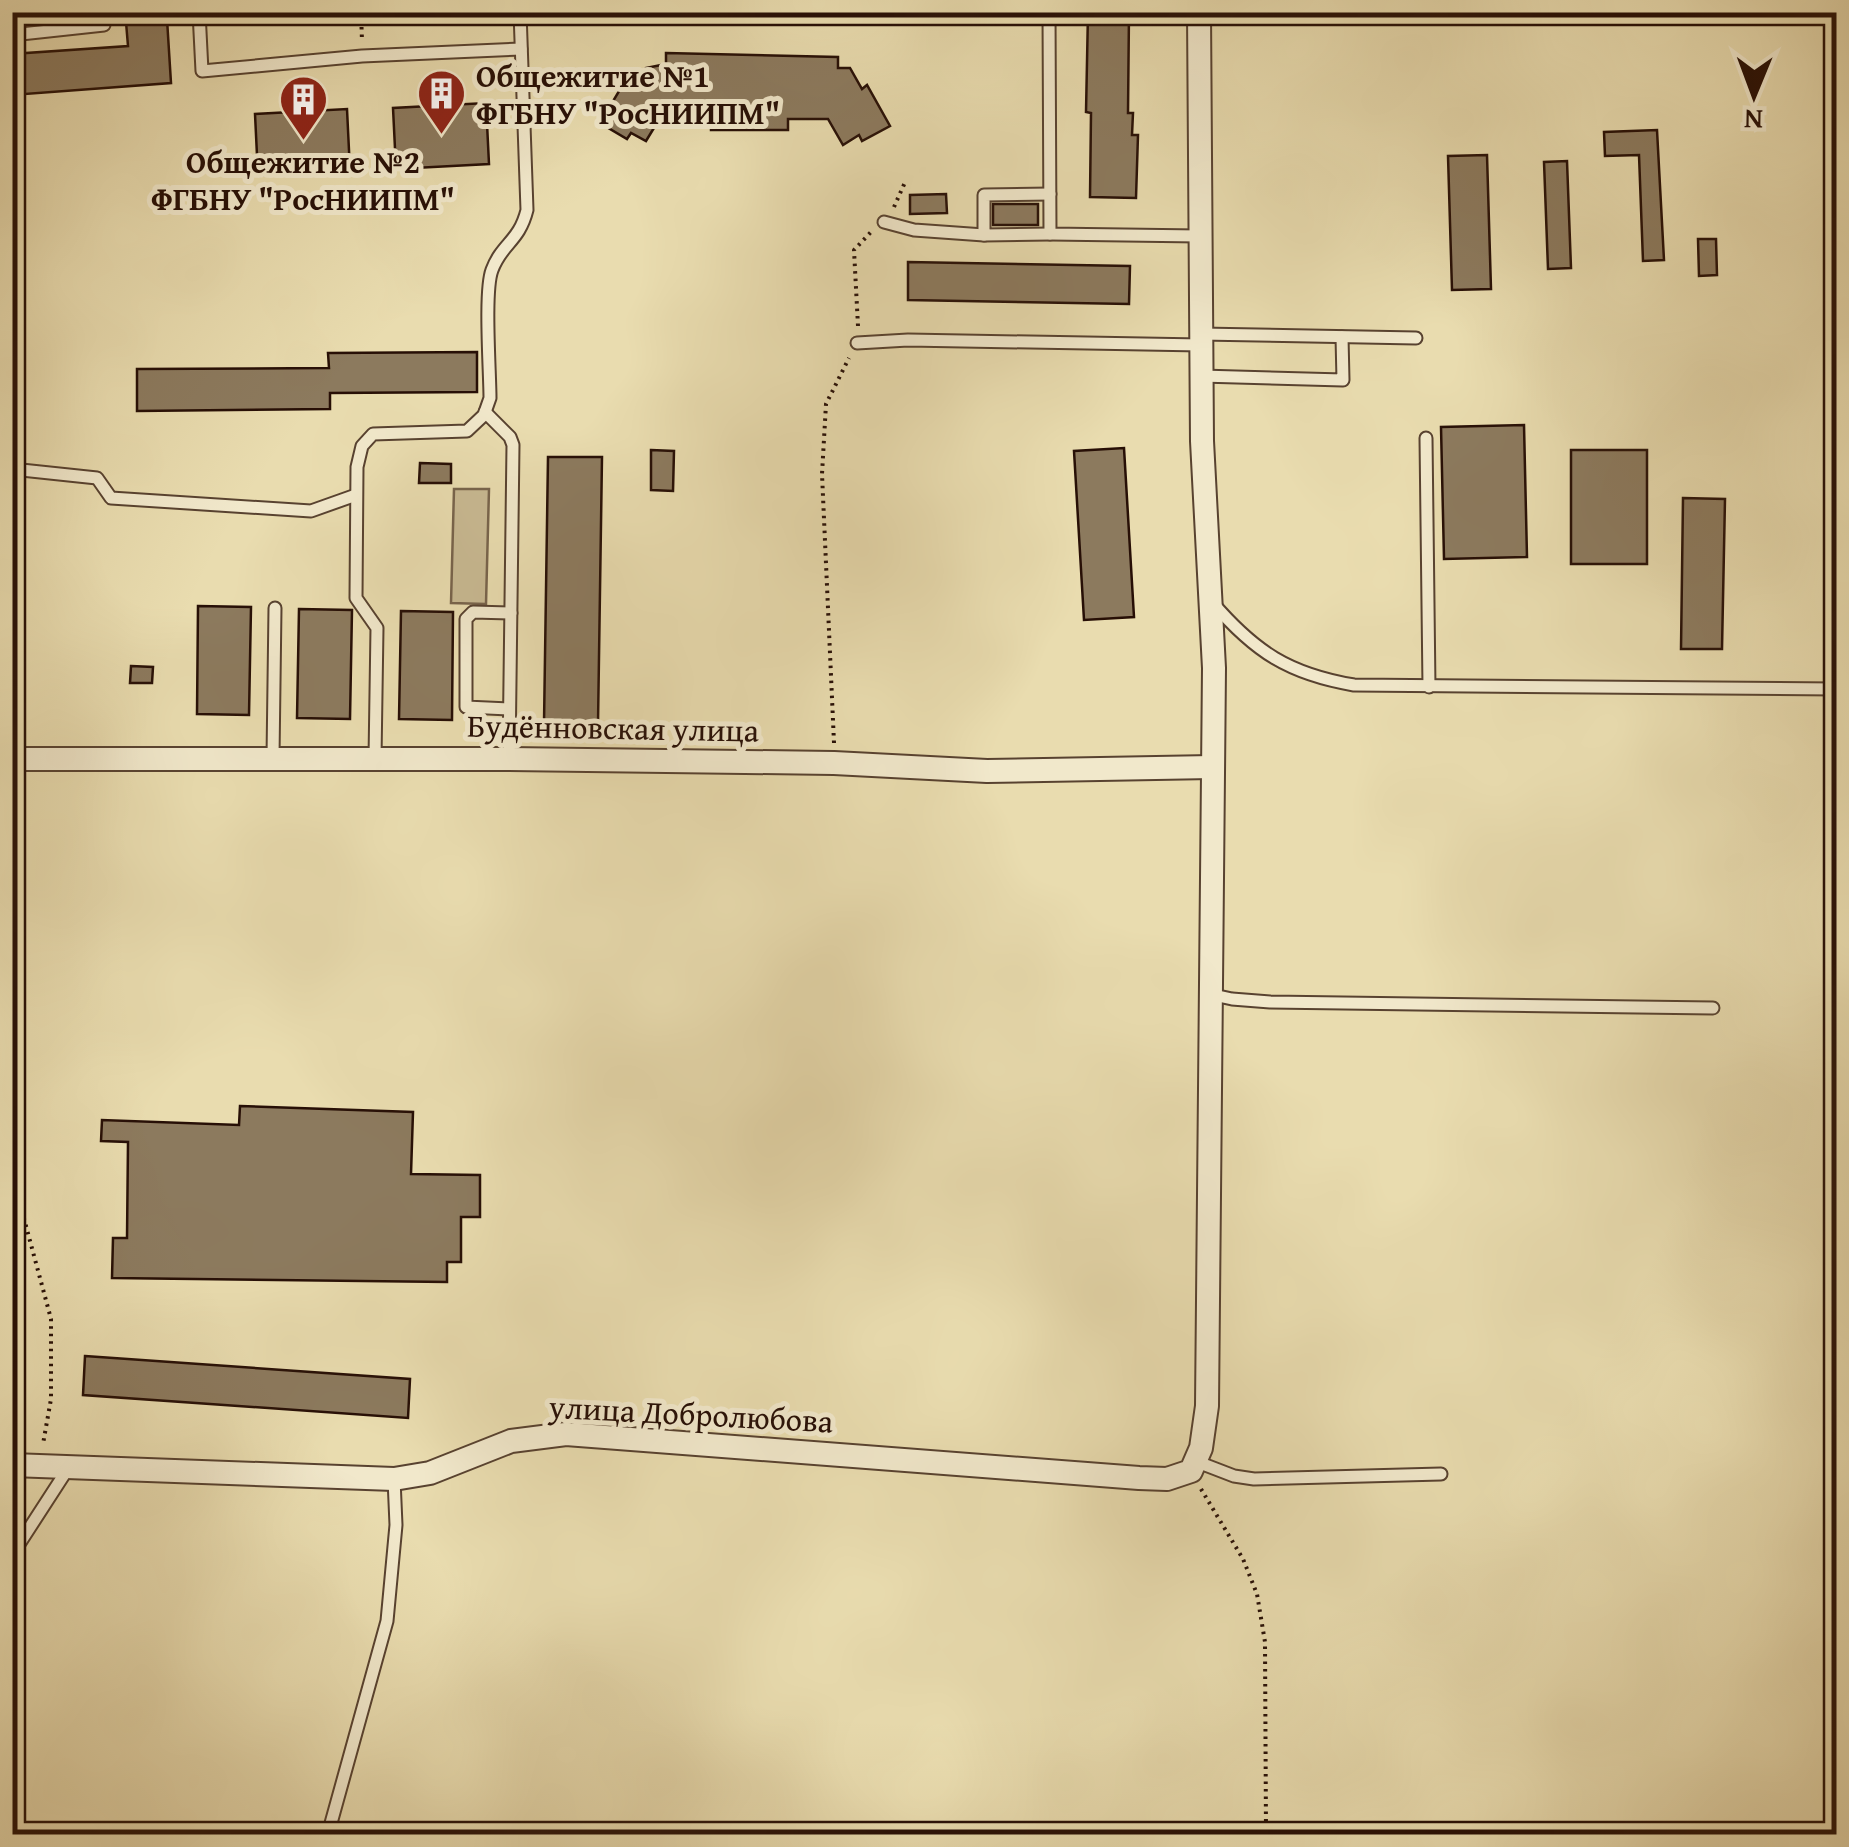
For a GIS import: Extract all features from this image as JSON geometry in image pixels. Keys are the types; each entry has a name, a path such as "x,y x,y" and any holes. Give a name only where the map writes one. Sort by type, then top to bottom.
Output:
{"street":[{"path":"1193,1466 1202,1448 1207,1406 1214,668 1201,376 1199,12"},
{"name":"Будённовская улица","path":"12,760 273,757 834,762 986,771 1212,767"},
{"name":"улица Добролюбова","path":"12,1465 394,1478 430,1473 512,1440 566,1434 1139,1478 1167,1479 1193,1466"}],"lane":[{"path":"19,12 21,34 104,26 103,12"},
{"path":"199,12 202,71 362,56 521,49"},
{"path":"375,758 377,628 356,598 357,467 362,446 373,434 467,431 485,412 490,398 489,276 498,256 522,231 527,210 520,12"},
{"path":"1048,12 1050,234"},
{"path":"984,236 984,195 1050,194"},
{"path":"884,222 914,230 984,236 1199,236"},
{"path":"1201,376 1343,380 1342,337"},
{"path":"857,343 1416,338"},
{"path":"485,412 513,441 508,759"},
{"path":"1426,438 1429,687"},
{"path":"12,469 96,478 111,498 168,504 311,511 356,495"},
{"path":"1210,598 1254,647 1316,679 1354,685 1836,689"},
{"path":"273,757 275,608"},
{"path":"510,709 466,707 466,619 473,612 511,613"},
{"path":"1209,994 1270,1002 1713,1008"},
{"path":"1193,1466 1254,1479 1440,1474"},
{"path":"12,1555 70,1468"},
{"path":"328,1834 387,1620 396,1525 394,1478"}],"path":[{"path":"362,12 362,56"},
{"path":"834,762 823,457 826,404 857,343 854,250 884,222 898,202 906,180"},
{"path":"12,1174 51,1319 51,1399 40,1466"},
{"path":"1193,1466 1243,1559 1257,1594 1265,1642 1266,1834"}],"shaded area":[{"path":"454,489 489,489 486,604 451,603"}],"building":[{"path":"1088,12 1129,12 1128,113 1133,113 1132,135 1138,135 1136,198 1090,197 1091,113 1086,112"},
{"path":"167,19 171,83 12,95 12,54 128,46 126,22"},
{"path":"666,53 838,57 838,68 850,68 862,89 867,85 890,126 862,141 859,135 843,145 828,119 788,119 788,130 711,130 711,118 660,118 646,141 631,133 627,139 600,123 625,81 632,84 637,76 646,76 646,68 666,64"},
{"name":"Общежитие №1 ФГБНУ \"РосНИИПМ\"","path":"486,103 489,164 396,169 393,108"},
{"name":"Общежитие №2 ФГБНУ \"РосНИИПМ\"","path":"347,109 350,171 258,176 255,114"},
{"path":"1657,130 1664,260 1643,261 1639,155 1605,156 1604,132"},
{"path":"1487,155 1491,289 1452,290 1448,156"},
{"path":"1567,161 1571,268 1548,269 1544,162"},
{"path":"946,194 947,213 910,214 910,195"},
{"path":"993,204 1038,204 1038,225 993,225"},
{"path":"1698,239 1716,239 1717,275 1699,276"},
{"path":"908,262 1130,266 1129,304 908,300"},
{"path":"477,352 477,392 330,393 330,409 137,411 137,369 329,368 328,353"},
{"path":"1524,425 1527,557 1444,559 1441,427"},
{"path":"1124,448 1134,617 1084,620 1074,451"},
{"path":"651,450 674,451 673,491 651,490"},
{"path":"1571,450 1647,450 1647,564 1571,564"},
{"path":"548,457 602,457 598,724 544,723"},
{"path":"420,463 451,464 451,483 419,483"},
{"path":"1683,498 1725,499 1722,649 1681,649"},
{"path":"198,606 251,607 249,715 197,714"},
{"path":"299,609 352,610 350,719 297,718"},
{"path":"401,611 453,612 452,720 399,719"},
{"path":"131,666 153,667 152,683 130,683"},
{"path":"240,1106 413,1112 411,1174 480,1175 480,1217 461,1217 461,1262 447,1262 447,1282 112,1278 113,1238 127,1238 128,1142 101,1141 102,1120 239,1125"},
{"path":"85,1356 410,1379 408,1418 83,1395"}],"place":[{"name":"Общежитие №1 ФГБНУ \"РосНИИПМ\"","path":"441,136"},
{"name":"Общежитие №2 ФГБНУ \"РосНИИПМ\"","path":"303,142"}]}
